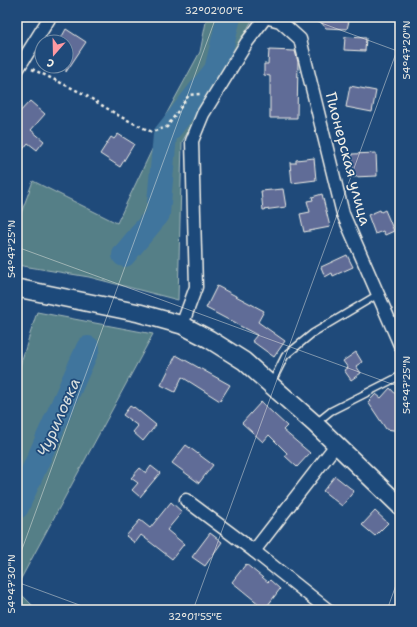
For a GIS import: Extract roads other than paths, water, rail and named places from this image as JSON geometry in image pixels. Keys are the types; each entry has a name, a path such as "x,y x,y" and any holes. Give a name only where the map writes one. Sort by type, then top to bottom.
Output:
{"main road":[{"path":"17,288 139,312 182,325 210,339 244,361 315,424 400,506"}],"street":[{"path":"19,66 50,17"},
{"path":"182,325 196,287 192,141 203,114 246,42 265,17"},
{"name":"Пионерская улица","path":"265,17 280,21 300,39 343,214 400,345"},
{"path":"254,551 336,445"},
{"path":"186,500 254,551 328,610"}],"lane":[{"path":"271,385 285,356 313,333 377,295"},
{"path":"315,424 332,411 400,376"}],"waterway":[{"name":"Чуриловка","path":"124,255 158,214 165,135 216,70 229,17"},
{"name":"Чуриловка","path":"17,507 88,348"}]}
